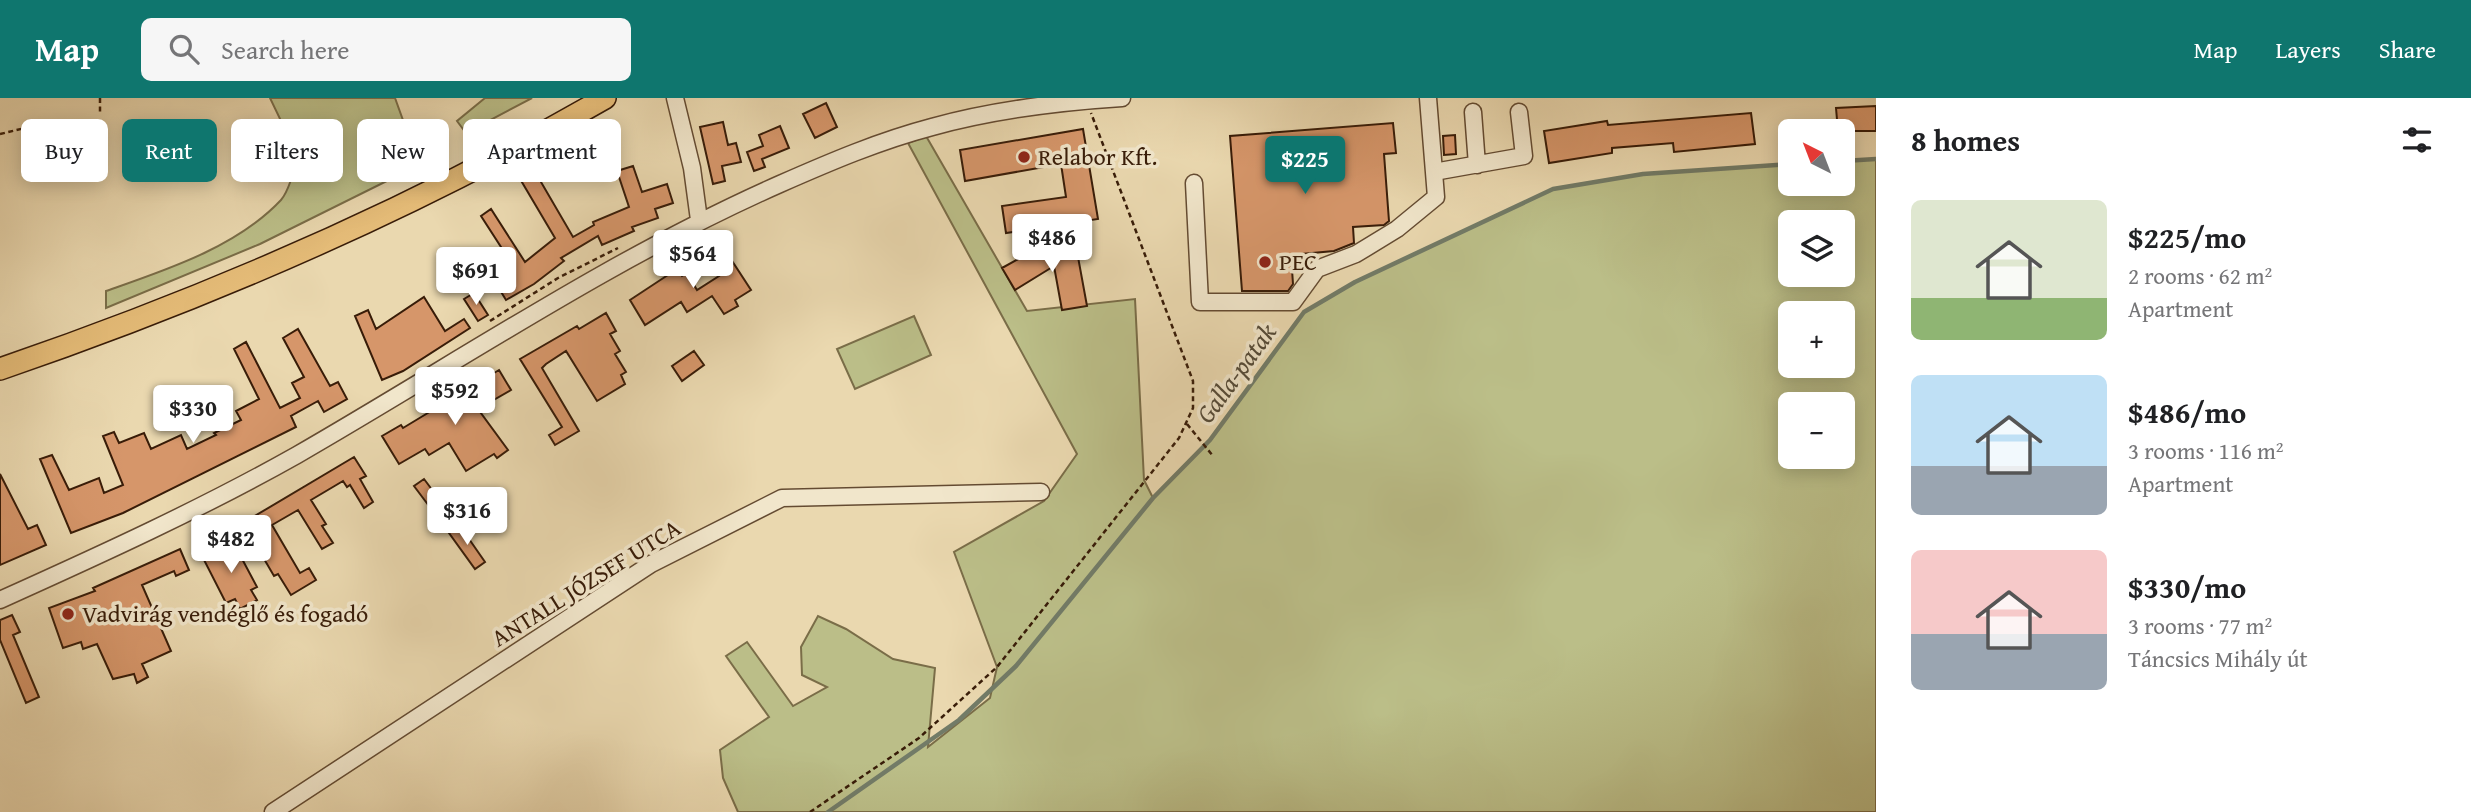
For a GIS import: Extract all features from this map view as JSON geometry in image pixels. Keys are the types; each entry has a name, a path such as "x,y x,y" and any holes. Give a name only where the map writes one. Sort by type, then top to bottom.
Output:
{"main road":[{"path":"0,369 213,291 362,225 451,182 605,98"}],"street":[{"path":"675,98 692,168 699,220"},
{"path":"0,600 154,528 296,455 569,291 699,220 857,150 934,127 1053,101 1122,98"},
{"path":"1194,183 1200,302 1293,302 1317,269 1356,254 1397,229 1436,197 1428,98"},
{"path":"1473,112 1477,165"},
{"path":"1434,172 1524,156 1519,112"},
{"name":"ANTALL JÓZSEF UTCA","path":"273,812 651,564 782,498 1041,492"}],"path":[{"path":"100,98 100,112"},
{"path":"810,812 919,738 997,667 1162,461 1187,424 1195,396 1193,380 1086,100"},
{"path":"0,134 21,129"},
{"path":"480,328 558,278 617,248"},
{"path":"1187,424 1213,456"}],"green space":[{"path":"270,98 395,98 403,119 357,119 357,182 385,182 260,244 106,308 106,291 199,255 244,231 281,200 290,182 343,182 343,119 280,119"},
{"path":"485,98 532,98 492,119 463,119 463,129 457,121"},
{"path":"926,136 1027,311 1135,299 1144,480 1153,498 1210,440 1304,312 1355,282 1553,189 1643,174 1778,165 1778,196 1855,196 1855,160 1876,159 1876,812 738,812 723,778 720,750 769,717 726,656 747,642 793,706 827,687 802,675 801,647 818,616 846,629 893,659 935,668 928,747 990,698 997,667 954,552 1044,501 1077,454 908,143"},
{"path":"914,316 931,355 855,389 837,349"}],"building":[{"path":"826,103 837,127 815,138 803,114"},
{"path":"1876,106 1876,131 1855,131 1855,119 1837,119 1836,108"},
{"path":"1751,113 1755,144 1674,152 1673,143 1612,148 1612,153 1549,163 1544,131 1607,121 1608,125"},
{"path":"723,122 728,145 736,143 741,162 722,166 725,181 713,184 700,127"},
{"path":"1393,123 1396,153 1384,154 1389,221 1384,225 1353,227 1354,243 1334,251 1291,255 1293,284 1288,291 1242,291 1230,136"},
{"path":"780,126 789,148 762,159 765,167 754,171 747,152 763,146 759,135"},
{"path":"1083,129 1098,219 1006,233 1002,206 1066,197 1061,164 965,181 960,150"},
{"path":"1455,135 1456,154 1444,155 1443,136"},
{"path":"633,166 642,192 667,184 673,203 655,209 658,218 632,227 634,231 602,245 598,236 561,258 564,261 534,284 506,300 492,277 512,264 481,216 491,209 525,262 555,238 522,182 541,182 573,237 594,225 593,222 629,207 621,182 621,170"},
{"path":"721,244 751,290 735,300 738,306 724,314 712,296 687,312 681,302 645,325 630,300 677,269 682,276 687,273 697,290 719,276 705,255"},
{"path":"1076,246 1087,306 1062,310 1054,266 1015,290 1002,268 1033,251 1035,254"},
{"path":"474,293 488,315 478,321 464,299"},
{"path":"424,297 445,331 464,319 470,328 403,371 382,380 355,316 368,310 376,329"},
{"path":"606,313 616,331 610,334 620,351 615,354 626,372 621,375 625,384 597,401 566,351 546,364 542,368 579,431 555,445 549,435 562,427 520,359 577,326 579,329"},
{"path":"298,329 330,386 338,382 347,399 324,412 318,401 291,416 296,427 123,513 71,533 40,459 52,455 69,490 99,478 104,493 123,485 103,436 114,432 119,443 144,433 151,449 181,435 187,449 216,435 214,433 241,420 236,411 259,399 234,349 246,342 280,408 300,398 292,383 304,377 283,338"},
{"path":"694,351 704,365 682,381 672,366"},
{"path":"499,370 511,390 478,409 508,450 497,458 494,454 466,471 449,443 429,455 425,449 399,464 382,436 401,425 403,428"},
{"path":"354,457 366,476 360,479 373,502 364,508 350,485 347,487 343,481 311,500 326,524 322,526 333,543 322,549 298,510 272,525 300,573 309,568 316,580 291,595 278,574 274,576 243,523"},
{"path":"0,474 28,529 37,525 46,545 0,565"},
{"path":"424,479 439,499 429,506 414,486"},
{"path":"460,526 485,562 475,569 449,533"},
{"path":"232,540 257,587 251,590 257,600 240,609 235,599 226,603 202,556"},
{"path":"180,549 189,570 176,576 174,571 142,585 171,651 142,664 148,677 137,683 134,674 113,679 97,644 83,649 81,642 63,648 49,608 95,591 93,588"},
{"path":"12,615 20,632 13,635 39,697 26,703 0,640 0,620"}],"waterway":[{"name":"Galla-patak","path":"1855,160 1876,159"},
{"name":"Galla-patak","path":"828,812 959,720 1016,666 1153,498 1210,440 1304,312 1355,282 1553,189 1643,174 1778,165"}],"place":[{"name":"Relabor Kft.","path":"1024,157"},
{"name":"PEC","path":"1265,262"},
{"name":"Vadvirág vendéglő és fogadó","path":"68,614"}]}
